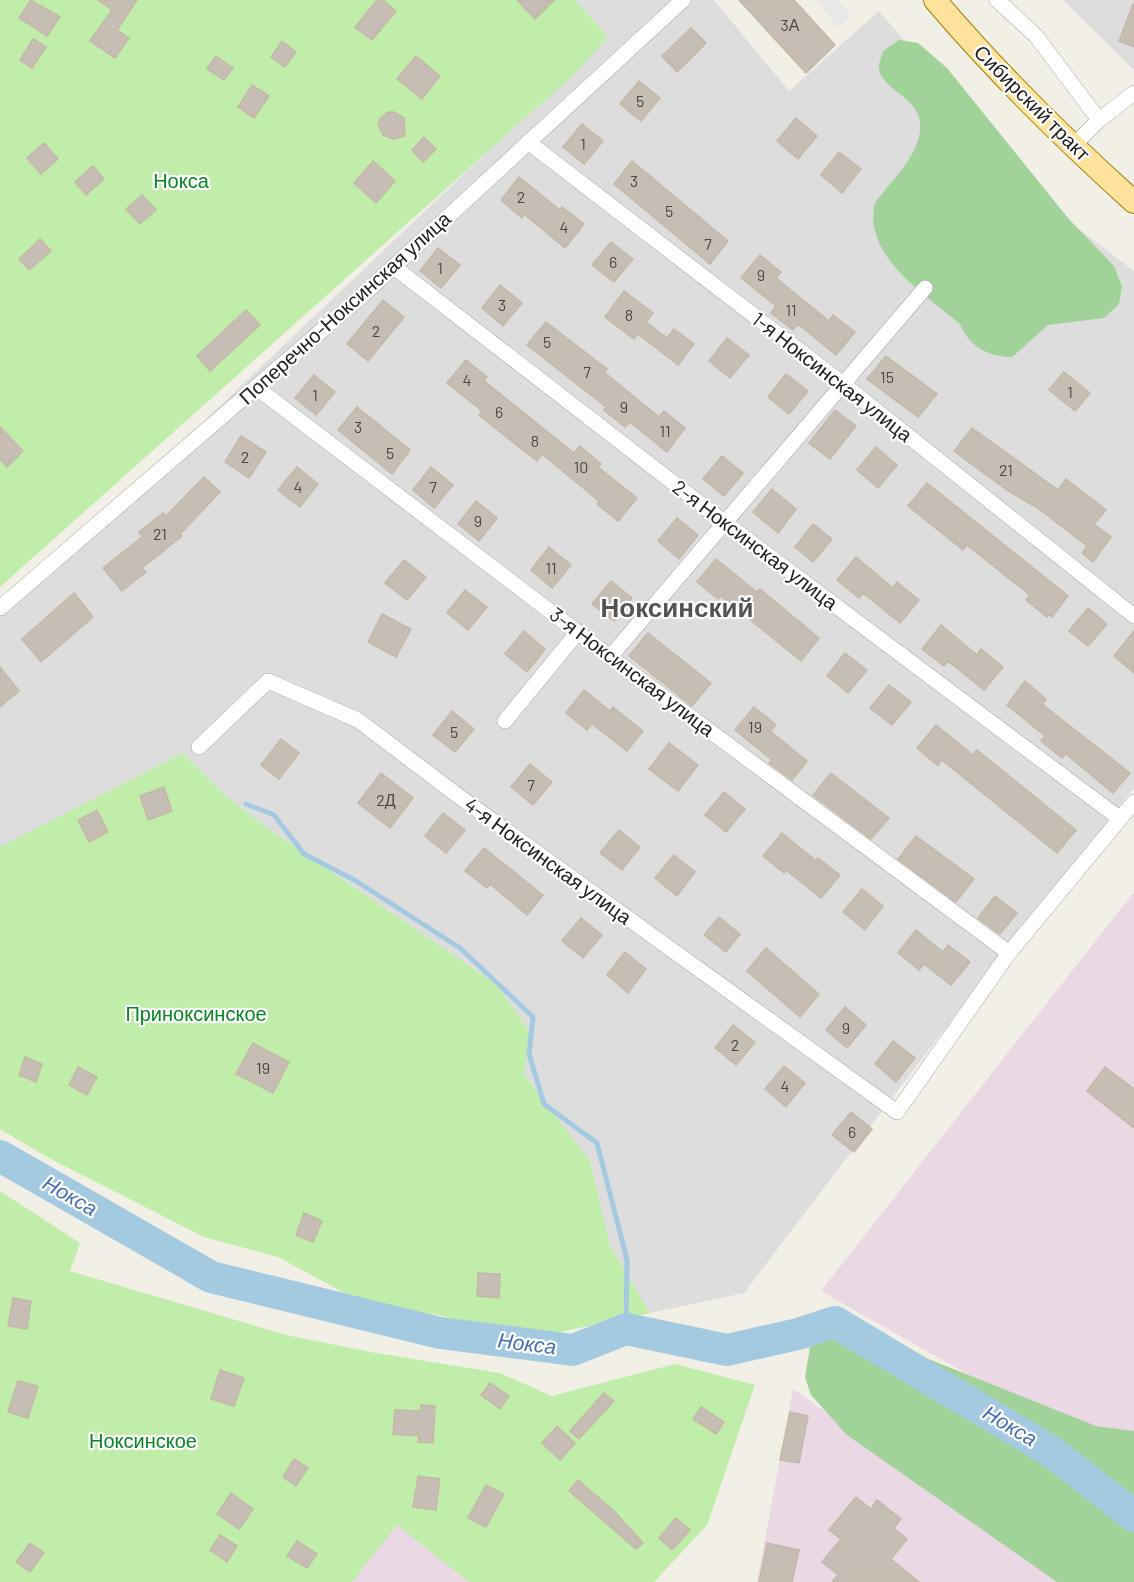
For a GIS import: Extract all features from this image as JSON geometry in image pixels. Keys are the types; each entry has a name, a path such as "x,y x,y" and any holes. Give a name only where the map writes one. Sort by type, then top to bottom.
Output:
{"main road":[{"name":"Сибирский тракт","path":"935,0 963,33 1073,146 1134,202"}],"street":[{"name":"Поперечно-Ноксинская улица","path":"0,608 257,388 394,267 683,0"},
{"path":"997,0 1036,36 1099,120"},
{"path":"1073,146 1099,120 1134,93"},
{"name":"1-я Ноксинская улица","path":"528,142 843,384 1134,616"},
{"name":"2-я Ноксинская улица","path":"394,267 724,522 1119,818"},
{"path":"610,657 925,288"},
{"name":"3-я Ноксинская улица","path":"257,388 610,657 1009,953"},
{"path":"505,721 578,632"},
{"name":"4-я Ноксинская улица","path":"200,747 268,681 358,720 457,795 897,1112 1009,953"},
{"path":"1009,953 1134,802"}],"shaded area":[{"path":"575,0 714,0 789,91 879,11 1042,201 1134,271 1134,788 1000,956 744,1293 650,1313 610,1246 590,1161 524,1074 530,1032 496,984 267,828 225,795 183,753 0,847 0,615 608,37"},
{"path":"816,0 838,0 851,16 838,27"},
{"path":"1063,0 1134,0 1134,70"},
{"path":"1134,892 1134,1469 821,1291"},
{"path":"793,1389 1066,1582 757,1582"},
{"path":"397,1524 441,1558 469,1582 352,1582"}],"green space":[{"name":"Нокса","path":"0,0 575,0 608,37 570,78 0,587"},
{"path":"899,40 918,43 947,68 1068,218 1114,266 1122,286 1119,304 1104,318 1048,325 1012,357 995,355 974,345 960,324 915,287 887,257 878,240 874,222 875,203 912,155 919,137 920,123 912,104 889,85 879,69 883,51"},
{"name":"Приноксинское","path":"183,753 225,795 267,828 496,984 530,1032 524,1074 590,1161 610,1246 650,1313 546,1335 482,1328 439,1315 363,1303 278,1257 204,1237 49,1158 0,1129 0,847"},
{"name":"Ноксинское","path":"0,1191 80,1243 70,1271 286,1335 376,1353 500,1373 552,1396 675,1364 755,1385 707,1525 654,1582 469,1582 397,1525 352,1582 0,1582"},
{"path":"840,1333 872,1347 921,1356 1096,1426 1134,1431 1134,1582 1057,1582 847,1435 811,1395 805,1377 811,1341"}],"building":[{"path":"31,0 60,17 47,36 19,18"},
{"path":"98,0 137,0 117,30 129,38 115,58 90,41 112,10"},
{"path":"377,0 383,0 396,11 372,40 355,27"},
{"path":"517,0 554,0 535,19"},
{"path":"739,0 794,0 835,45 806,73"},
{"path":"1134,5 1134,47 1119,41"},
{"path":"691,28 706,43 677,72 662,56"},
{"path":"33,39 46,47 32,68 20,60"},
{"path":"282,41 296,52 285,67 271,57"},
{"path":"216,56 233,68 224,80 207,69"},
{"path":"416,56 440,76 422,99 397,79"},
{"path":"639,81 660,98 641,121 620,104"},
{"path":"252,85 269,96 254,118 238,107"},
{"path":"388,112 394,112 404,118 405,136 393,139 383,135 378,125 380,119"},
{"path":"796,118 817,136 798,159 777,141"},
{"path":"582,124 603,141 584,164 563,147"},
{"path":"424,137 436,149 423,162 412,150"},
{"path":"44,143 58,159 41,174 27,158"},
{"path":"839,152 861,169 842,193 821,175"},
{"path":"373,161 395,181 376,203 354,183"},
{"path":"632,161 728,241 710,264 614,184"},
{"path":"93,166 104,179 86,195 75,182"},
{"path":"519,177 560,210 562,207 584,224 565,248 524,214 522,218 501,200"},
{"path":"142,195 156,210 140,224 126,209"},
{"path":"40,239 51,251 29,270 19,259"},
{"path":"611,242 633,259 614,282 592,265"},
{"path":"438,248 460,265 441,288 420,271"},
{"path":"760,255 781,272 776,278 829,321 833,315 855,332 836,355 798,324 793,330 771,313 776,306 741,278"},
{"path":"500,285 522,303 503,326 482,308"},
{"path":"624,291 653,313 646,322 667,338 674,329 694,344 678,365 638,334 634,339 605,317"},
{"path":"383,300 404,317 368,361 347,344"},
{"path":"246,310 260,325 210,371 197,356"},
{"path":"546,322 607,369 604,372 659,417 664,411 685,428 667,452 630,422 625,427 604,410 606,407 527,345"},
{"path":"727,338 749,355 730,378 709,361"},
{"path":"886,356 937,394 918,417 867,379"},
{"path":"466,360 487,377 484,381 574,453 580,446 601,464 598,467 637,498 618,521 597,504 599,501 542,454 537,461 500,432 479,415 482,411 447,383"},
{"path":"1064,372 1090,393 1075,411 1049,390"},
{"path":"786,374 808,391 789,414 768,397"},
{"path":"314,375 335,392 316,415 295,398"},
{"path":"357,407 410,450 392,474 338,430"},
{"path":"835,410 856,426 830,459 809,443"},
{"path":"0,427 23,451 7,467 0,459"},
{"path":"972,428 1058,490 1066,479 1106,510 1094,524 1111,537 1093,562 1082,553 1087,546 1039,509 1007,490 954,451"},
{"path":"241,436 266,452 249,478 225,462"},
{"path":"876,447 897,465 878,488 857,470"},
{"path":"722,456 743,473 724,496 703,479"},
{"path":"297,467 318,484 300,507 278,490"},
{"path":"431,467 453,485 434,508 413,490"},
{"path":"204,477 220,492 180,534 182,536 142,568 146,572 122,591 103,568 142,537 139,532 163,513 166,516"},
{"path":"927,483 1068,596 1052,617 1049,615 1047,617 1026,600 1030,595 967,545 963,550 908,506"},
{"path":"772,489 796,509 778,533 753,512"},
{"path":"476,501 497,518 479,541 458,524"},
{"path":"677,518 698,535 679,559 658,541"},
{"path":"813,524 832,539 813,562 795,547"},
{"path":"549,547 571,565 552,588 531,570"},
{"path":"856,557 893,588 897,582 919,600 900,623 863,593 859,598 837,580"},
{"path":"716,559 757,592 760,589 819,638 801,661 721,596 718,599 697,582"},
{"path":"404,560 426,577 407,600 385,583"},
{"path":"611,581 632,598 614,621 592,604"},
{"path":"465,590 487,607 468,630 447,613"},
{"path":"74,593 93,617 41,662 22,639"},
{"path":"1088,608 1107,624 1088,646 1069,631"},
{"path":"382,614 411,629 396,657 368,642"},
{"path":"941,625 977,655 981,649 1003,667 984,690 948,661 944,666 922,649"},
{"path":"524,631 545,649 527,672 505,654"},
{"path":"1134,631 1134,673 1114,656"},
{"path":"648,633 711,683 692,706 629,656"},
{"path":"845,653 867,670 848,693 827,676"},
{"path":"0,667 19,691 0,707"},
{"path":"1025,681 1046,699 1042,704 1130,773 1113,793 1066,754 1062,758 1041,741 1045,736 1007,705"},
{"path":"889,685 911,702 892,725 870,708"},
{"path":"584,690 610,711 613,707 643,731 627,751 592,724 587,730 566,713"},
{"path":"754,707 776,725 770,731 807,761 792,780 769,763 772,760 735,730"},
{"path":"452,711 474,729 455,752 433,735"},
{"path":"936,725 973,755 977,750 1076,830 1057,853 942,760 938,766 917,748"},
{"path":"281,739 299,753 279,779 261,765"},
{"path":"669,743 698,765 678,791 649,769"},
{"path":"530,764 552,782 533,805 511,787"},
{"path":"381,773 413,798 390,828 358,803"},
{"path":"831,773 889,818 871,839 813,795"},
{"path":"164,787 172,811 148,820 140,796"},
{"path":"724,792 745,809 726,832 705,815"},
{"path":"97,810 108,832 89,842 78,820"},
{"path":"443,813 465,830 446,853 425,836"},
{"path":"619,830 640,847 622,870 600,853"},
{"path":"782,833 816,861 818,858 840,875 821,898 786,870 784,873 763,856"},
{"path":"916,836 974,879 956,902 898,859"},
{"path":"484,848 543,895 527,915 490,884 487,888 465,871"},
{"path":"674,855 695,872 677,896 655,878"},
{"path":"862,889 883,906 865,930 843,912"},
{"path":"995,896 1017,913 1000,934 978,918"},
{"path":"719,917 740,934 726,952 704,935"},
{"path":"581,918 602,935 583,958 562,941"},
{"path":"916,930 943,952 948,945 970,962 951,985 924,964 919,970 898,953"},
{"path":"766,948 819,994 800,1017 747,971"},
{"path":"625,952 646,969 628,993 607,975"},
{"path":"845,1007 866,1025 847,1048 826,1030"},
{"path":"733,1025 755,1042 736,1065 715,1048"},
{"path":"893,1041 915,1058 896,1082 875,1064"},
{"path":"253,1043 289,1062 273,1093 236,1074"},
{"path":"25,1057 42,1064 36,1082 19,1075"},
{"path":"784,1066 805,1083 786,1107 765,1089"},
{"path":"78,1067 97,1077 87,1095 69,1085"},
{"path":"1105,1067 1134,1089 1134,1128 1087,1091"},
{"path":"851,1112 872,1129 854,1152 832,1135"},
{"path":"304,1213 322,1221 313,1242 296,1235"},
{"path":"478,1273 500,1274 499,1298 477,1296"},
{"path":"13,1298 31,1301 27,1329 8,1326"},
{"path":"220,1370 244,1378 234,1406 211,1399"},
{"path":"18,1381 38,1386 28,1418 8,1412"},
{"path":"490,1383 509,1396 500,1409 481,1395"},
{"path":"604,1393 614,1401 579,1439 570,1431"},
{"path":"421,1405 435,1406 433,1443 418,1442 419,1436 393,1434 395,1410 420,1411"},
{"path":"701,1407 724,1422 716,1434 693,1419"},
{"path":"790,1412 808,1416 799,1463 780,1460"},
{"path":"557,1426 575,1443 560,1460 542,1443"},
{"path":"294,1459 308,1468 296,1486 283,1477"},
{"path":"418,1476 440,1479 436,1510 413,1507"},
{"path":"578,1480 613,1510 643,1543 636,1549 569,1491"},
{"path":"486,1485 504,1494 486,1527 468,1518"},
{"path":"231,1493 253,1509 239,1529 217,1514"},
{"path":"856,1497 871,1509 877,1500 901,1519 894,1528 907,1539 891,1559 919,1582 832,1582 838,1575 822,1562 841,1539 829,1530"},
{"path":"676,1518 690,1530 672,1550 659,1538"},
{"path":"220,1535 237,1546 227,1562 210,1550"},
{"path":"297,1541 317,1554 307,1568 287,1556"},
{"path":"30,1543 44,1553 30,1572 16,1562"},
{"path":"767,1543 799,1550 792,1582 759,1582"}],"waterway":[{"path":"246,804 274,815 304,854 356,881 460,948 533,1017 529,1054 544,1104 597,1143 627,1260 626,1329"},
{"name":"Нокса","path":"0,1156 211,1277 440,1333 573,1350 626,1329 727,1350 798,1334 835,1322 1052,1452 1134,1516"}],"district":[{"name":"Ноксинский","path":"677,608"}]}
